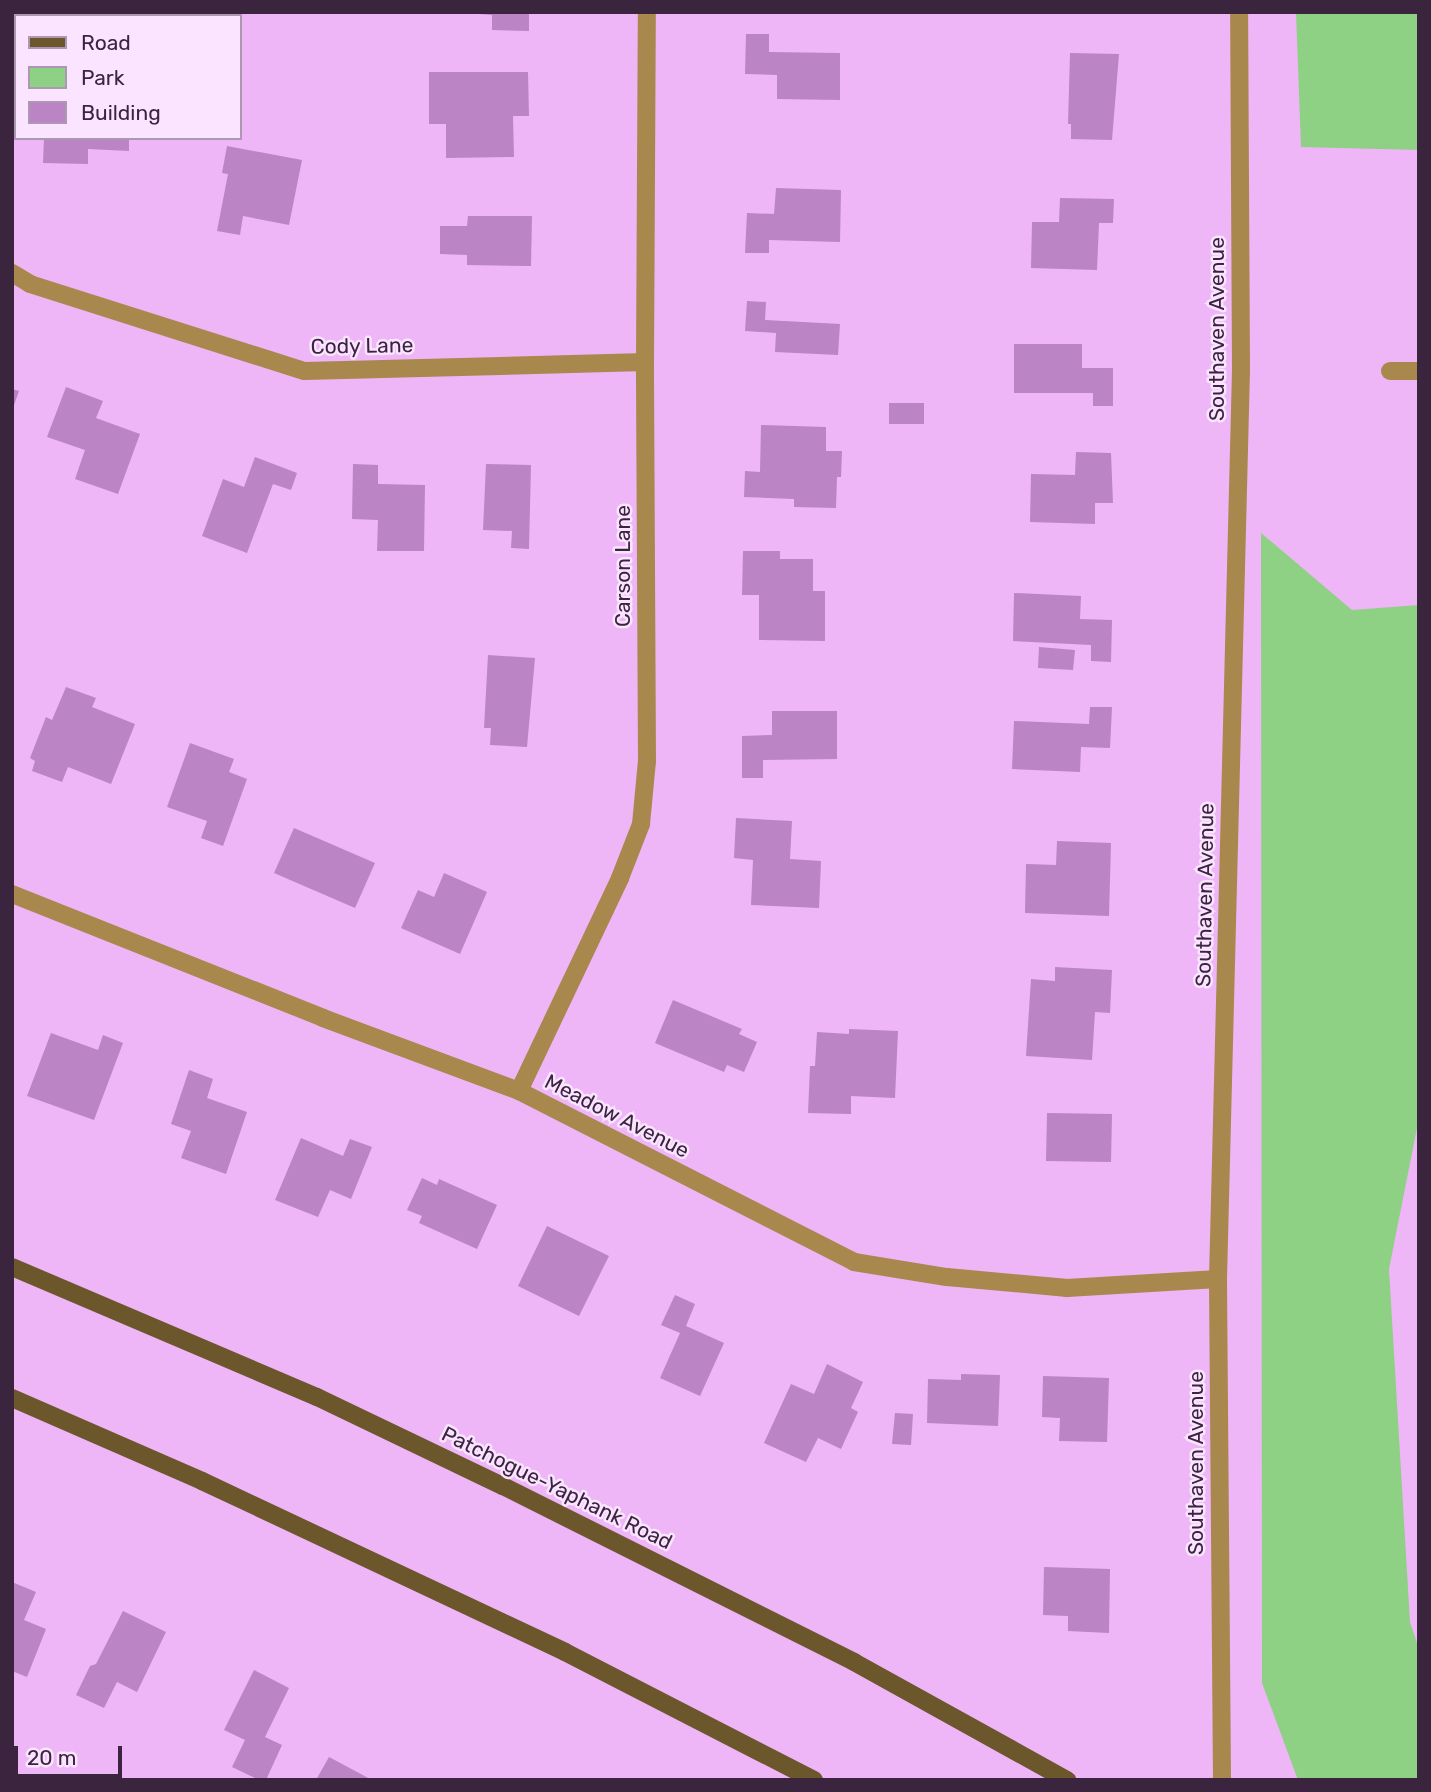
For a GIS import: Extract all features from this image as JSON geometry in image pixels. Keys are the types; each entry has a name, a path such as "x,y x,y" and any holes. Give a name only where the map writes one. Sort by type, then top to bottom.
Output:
{"main road":[{"name":"Patchogue-Yaphank Road","path":"12,1267 317,1397 503,1486 854,1662 1067,1780"},
{"path":"12,1398 202,1481 565,1652 814,1780"}],"street":[{"name":"Carson Lane","path":"519,1091 620,878 641,824 648,761 645,362 647,12"},
{"name":"Southaven Avenue","path":"1222,1780 1218,1279 1241,372 1239,12"},
{"name":"Cody Lane","path":"12,273 30,284 305,371 645,362"},
{"path":"1390,371 1419,371"},
{"name":"Meadow Avenue","path":"12,894 323,1018 519,1091 854,1262 947,1277 1068,1288 1218,1279"}],"green space":[{"path":"1296,12 1419,12 1419,150 1301,147"},
{"path":"1261,533 1352,610 1419,605 1419,1118 1389,1269 1410,1622 1419,1649 1419,1780 1298,1780 1262,1683"}],"building":[{"path":"43,12 91,12 91,14"},
{"path":"455,12 529,12 529,31 492,30 492,15"},
{"path":"746,34 769,34 769,52 840,53 840,100 777,99 777,75 745,74"},
{"path":"1070,53 1119,54 1112,140 1071,139 1071,124 1068,124"},
{"path":"429,72 528,72 529,116 513,116 514,157 446,158 446,124 429,124"},
{"path":"44,140 129,140 129,151 88,149 88,164 43,163"},
{"path":"227,146 302,160 289,225 243,216 240,235 217,231 228,174 222,173"},
{"path":"776,188 841,190 840,242 769,240 769,253 745,253 747,213 774,214"},
{"path":"1060,198 1114,199 1113,223 1099,223 1097,270 1031,268 1032,222 1059,222"},
{"path":"468,216 532,216 531,266 467,265 467,255 440,254 440,226 467,226"},
{"path":"747,301 766,302 765,320 840,324 838,355 775,352 776,333 745,331"},
{"path":"1014,344 1082,344 1082,368 1113,368 1113,406 1093,406 1093,393 1014,393"},
{"path":"66,387 103,401 96,418 140,434 118,494 75,479 85,450 47,437"},
{"path":"12,389 19,391 13,408 12,408"},
{"path":"889,403 924,403 924,424 889,424"},
{"path":"761,425 826,427 826,451 842,451 841,477 837,477 836,508 794,507 794,499 744,497 745,471 760,472"},
{"path":"1076,452 1111,453 1113,503 1095,503 1095,524 1030,522 1031,474 1075,475"},
{"path":"255,457 297,473 291,490 273,484 247,553 202,536 223,479 244,487"},
{"path":"353,464 378,465 378,484 425,485 424,551 377,551 378,520 352,519"},
{"path":"486,464 531,465 529,549 511,548 512,531 483,530"},
{"path":"743,551 780,551 780,559 813,559 813,591 825,591 825,641 759,640 759,595 742,595"},
{"path":"1014,593 1081,596 1080,619 1112,620 1111,662 1091,661 1091,645 1013,641"},
{"path":"1039,647 1075,650 1073,670 1038,668"},
{"path":"488,655 535,658 527,747 490,745 491,728 484,728"},
{"path":"66,687 96,698 92,707 135,724 111,784 68,767 62,782 32,771 35,761 30,758 46,717 52,720"},
{"path":"1090,707 1112,707 1110,748 1081,747 1080,772 1012,769 1014,721 1089,724"},
{"path":"772,711 837,711 837,759 763,760 763,778 742,778 742,736 772,735"},
{"path":"190,743 234,759 229,772 247,779 223,846 201,838 207,821 167,807"},
{"path":"736,818 792,821 790,859 821,861 819,908 751,905 753,860 734,858"},
{"path":"294,828 375,863 355,908 274,873"},
{"path":"1057,841 1111,843 1109,916 1025,913 1026,864 1056,865"},
{"path":"444,873 487,892 460,954 401,928 418,890 434,897"},
{"path":"1055,967 1112,970 1110,1013 1095,1012 1092,1060 1026,1056 1031,979 1055,981"},
{"path":"673,1000 742,1029 739,1034 757,1042 744,1072 727,1065 724,1072 655,1043"},
{"path":"849,1029 898,1031 895,1098 851,1096 851,1114 808,1113 810,1066 815,1066 817,1032 849,1034"},
{"path":"51,1033 98,1050 103,1035 123,1043 94,1120 27,1096"},
{"path":"189,1070 213,1079 207,1098 247,1112 226,1174 181,1158 191,1131 171,1124"},
{"path":"1047,1113 1112,1114 1111,1162 1046,1161"},
{"path":"301,1138 343,1156 350,1139 372,1147 351,1199 330,1190 318,1217 275,1200"},
{"path":"422,1178 437,1185 439,1179 497,1205 477,1249 419,1223 422,1216 407,1210"},
{"path":"547,1226 609,1256 579,1316 518,1286"},
{"path":"675,1295 695,1304 686,1326 724,1343 700,1396 660,1378 680,1333 661,1325"},
{"path":"827,1364 863,1382 851,1408 858,1412 841,1449 818,1438 806,1462 764,1443 791,1384 814,1394"},
{"path":"961,1374 1000,1375 998,1426 927,1423 928,1379 961,1380"},
{"path":"1043,1376 1109,1378 1107,1442 1059,1441 1060,1418 1042,1417"},
{"path":"895,1413 913,1414 911,1445 892,1444"},
{"path":"1044,1567 1110,1569 1109,1633 1068,1631 1068,1616 1043,1615"},
{"path":"12,1582 36,1592 24,1620 46,1629 27,1677 12,1671"},
{"path":"123,1611 166,1632 137,1692 117,1682 104,1708 76,1695 90,1666 96,1664"},
{"path":"254,1670 289,1688 265,1737 282,1745 266,1780 259,1780 232,1767 245,1740 224,1730"},
{"path":"329,1757 372,1780 316,1780"}]}
